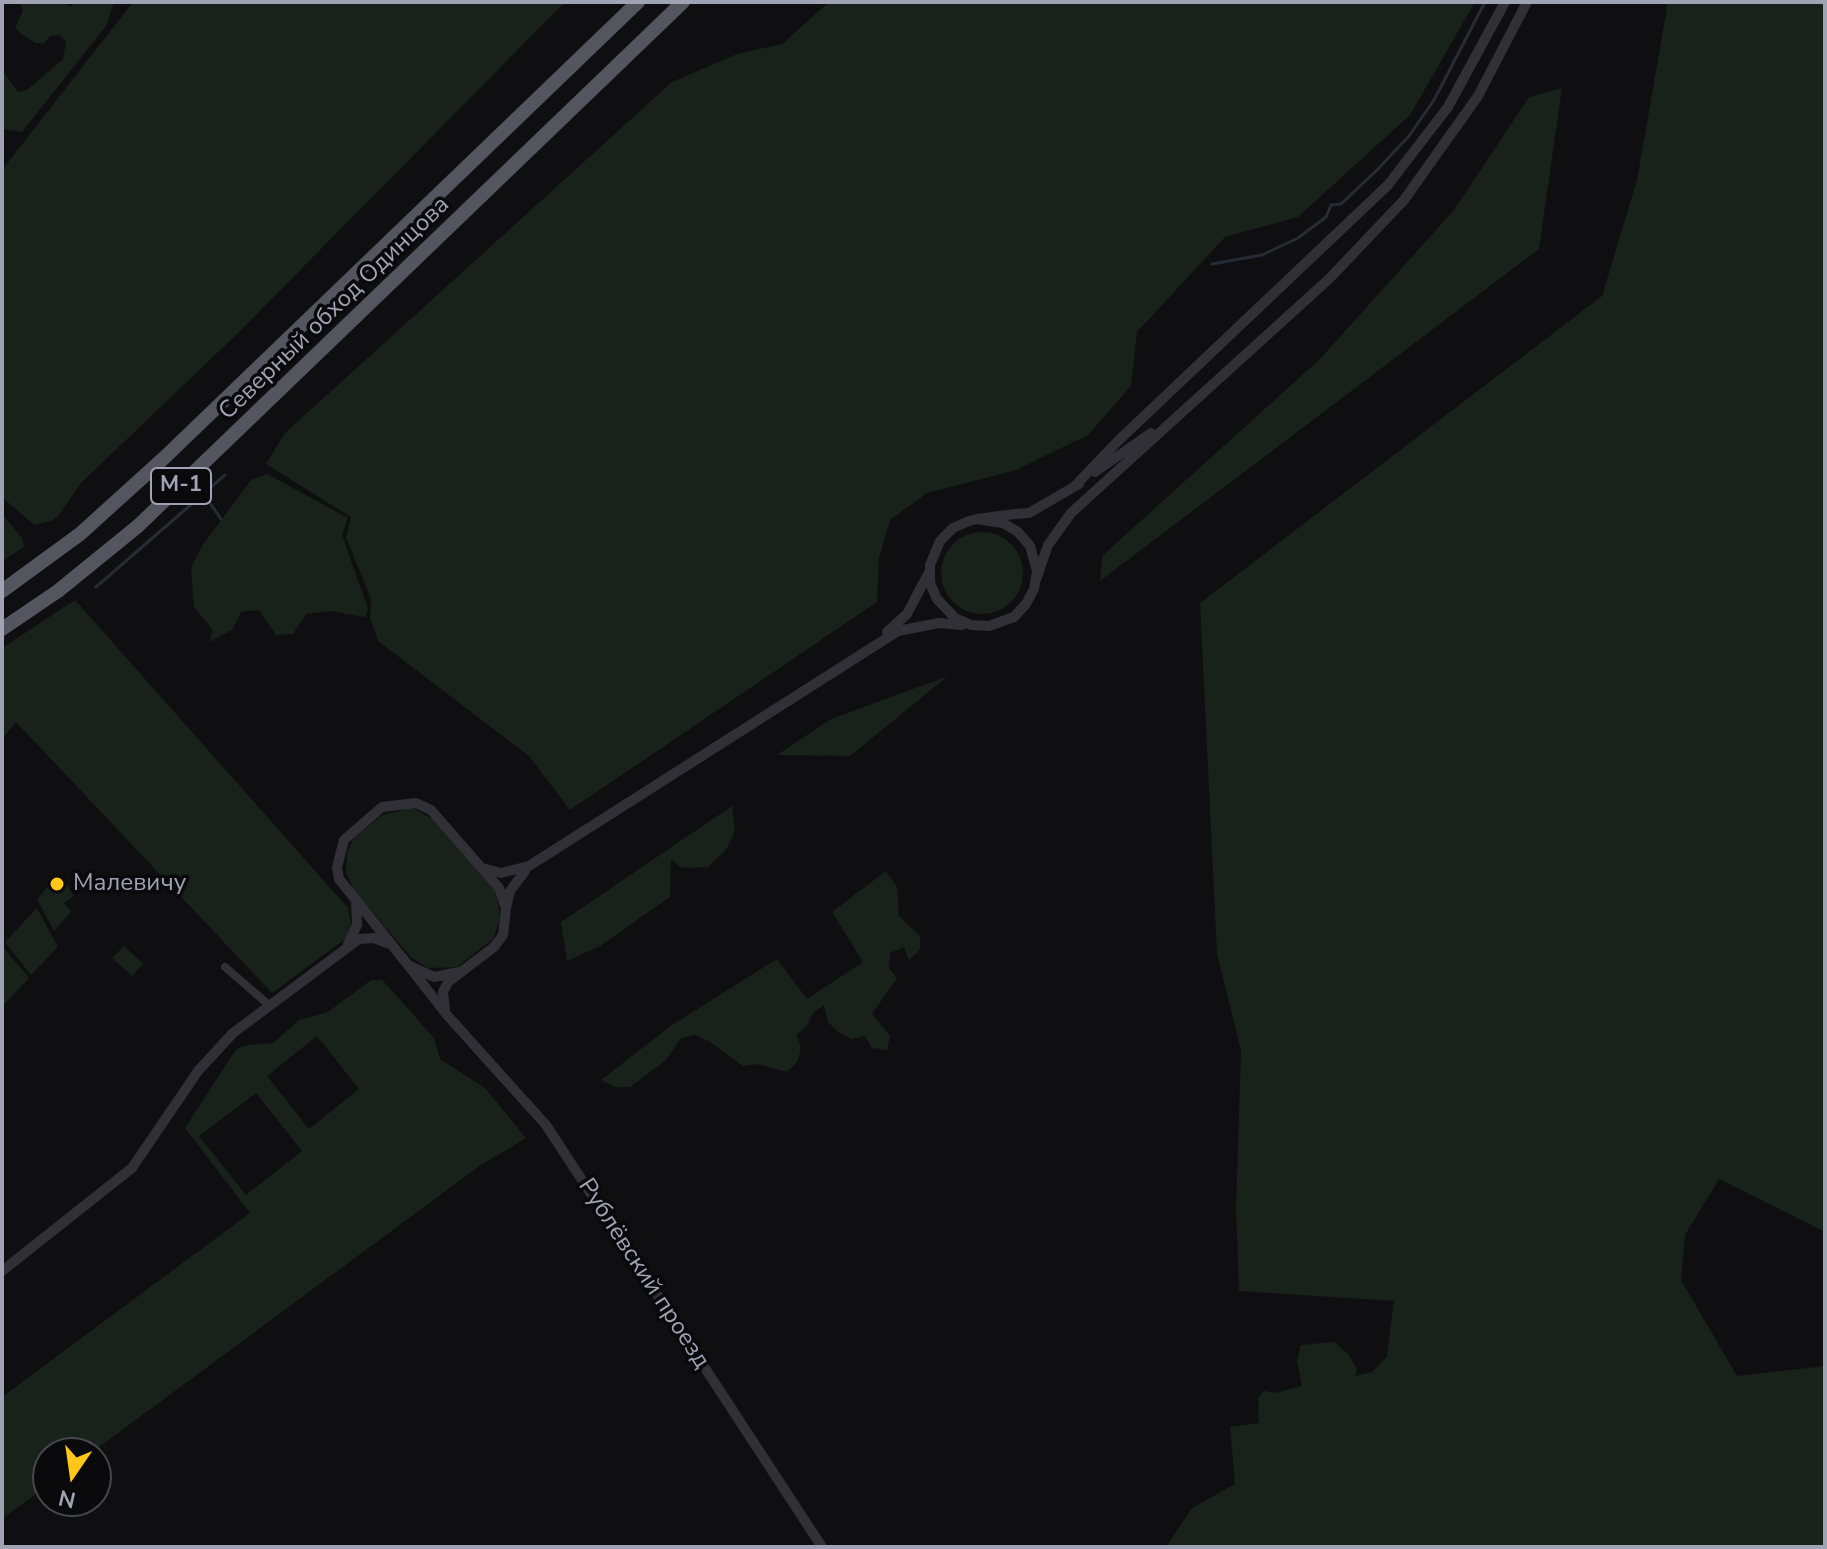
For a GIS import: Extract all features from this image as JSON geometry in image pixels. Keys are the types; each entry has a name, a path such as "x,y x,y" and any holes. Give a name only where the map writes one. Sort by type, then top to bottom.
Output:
{"highway":[{"name":"Северный обход Одинцова","path":"2,591 80,534 203,422 638,2"},
{"name":"Северный обход Одинцова","path":"2,629 100,558 167,499 683,2"}],"street":[{"path":"1075,486 1118,441 1388,185 1448,107 1505,2"},
{"path":"865,649 916,625 980,626 998,624 1014,617 1031,597 1048,545 1071,513 1330,278 1404,200 1478,96 1527,2"},
{"path":"482,868 501,873 529,866 865,649 907,614 925,584 932,556 946,534 960,524 1029,513 1075,486 1181,411"},
{"path":"977,519 1003,523 1018,532 1033,554 1036,580"},
{"path":"932,556 929,574 937,599 955,618 980,626"},
{"path":"459,972 434,977 408,965 339,879 337,867 344,840 382,807 416,803 431,810 482,868 499,888 506,908"},
{"path":"447,1015 443,992 459,972 494,947 503,935 510,891 529,866"},
{"path":"346,946 357,925 356,902"},
{"path":"2,1271 132,1168 214,1052 269,1005 346,946 367,937 390,944"},
{"name":"Рублёвский проезд","path":"408,965 447,1015 546,1125 822,1547"},
{"path":"225,967 269,1005"}],"shaded area":[{"path":"20,2 61,2 71,7 74,2 114,2 106,26 22,132 2,129 2,70 18,92 27,90 63,59 66,41 59,35 50,36 44,43 35,43 21,34 15,27 23,11"},
{"path":"133,2 565,2 239,332 80,484 59,515 52,521 34,525 2,497 2,170"},
{"path":"829,2 1475,2 1410,115 1298,217 1225,237 1137,332 1131,386 1088,435 1016,470 927,493 890,520 879,558 877,602 570,810 529,756 378,641 370,617 371,599 346,537 351,517 266,464 285,433 672,82 737,54 782,44"},
{"path":"1668,2 1825,2 1825,1232 1719,1179 1685,1235 1681,1280 1737,1376 1825,1366 1825,1547 1166,1547 1192,1508 1235,1484 1230,1427 1259,1423 1258,1398 1264,1391 1275,1393 1302,1386 1297,1361 1301,1345 1334,1342 1348,1354 1357,1369 1355,1376 1372,1372 1387,1356 1394,1301 1239,1291 1236,1208 1241,1051 1217,954 1200,603 1602,296 1637,180"},
{"path":"1562,88 1539,249 1100,581 1102,556 1320,359 1454,210 1529,97"},
{"path":"267,474 348,518 342,535 368,609 365,617 330,611 306,614 293,634 276,635 259,610 241,612 232,630 209,642 213,630 194,607 191,568 202,546 251,480"},
{"path":"2,514 22,538 24,547 2,561"},
{"path":"974,532 990,532 1005,539 1016,550 1023,573 1020,589 1011,602 990,614 974,614 959,607 948,596 941,581 941,565 948,550 959,539"},
{"path":"75,600 348,908 351,925 345,939 272,993 16,722 2,739 2,648"},
{"path":"948,676 850,756 777,755 831,719"},
{"path":"732,806 735,831 726,850 708,867 682,868 671,859 670,897 600,946 567,961 561,922"},
{"path":"413,808 436,821 494,890 498,902 500,920 493,939 457,967 428,968 411,957 354,891 346,872 347,853 354,838 382,815"},
{"path":"886,871 897,887 899,916 920,936 920,950 909,960 904,947 890,953 889,968 897,978 872,1014 890,1036 887,1050 872,1048 865,1036 851,1039 838,1032 828,1022 824,1005 813,1013 807,1026 796,1035 801,1047 798,1061 787,1072 758,1064 743,1066 709,1041 695,1035 681,1038 665,1061 630,1087 615,1087 601,1080 672,1025 777,959 807,999 863,962 832,912"},
{"path":"52,882 58,893 65,883 74,896 64,903 71,912 54,931 37,899"},
{"path":"37,908 58,947 31,975 5,942"},
{"path":"2,946 29,978 2,1007"},
{"path":"124,946 143,964 132,976 112,958"},
{"path":"371,980 382,980 434,1038 440,1059 485,1088 526,1138 478,1167 112,1437 32,1437 32,1497 2,1519 2,1397 250,1213 185,1128 237,1049 273,1043 299,1020 328,1012","holes":["317,1036 359,1089 309,1129 267,1076","256,1093 302,1151 246,1195 199,1136"]}],"waterway":[{"path":"1212,264 1262,255 1298,238 1326,217 1331,205 1341,204 1377,170 1409,136 1434,100 1485,2"},
{"path":"96,587 225,475"},
{"path":"205,496 221,519"}],"place":[{"name":"Малевичу","path":"57,884"}]}
